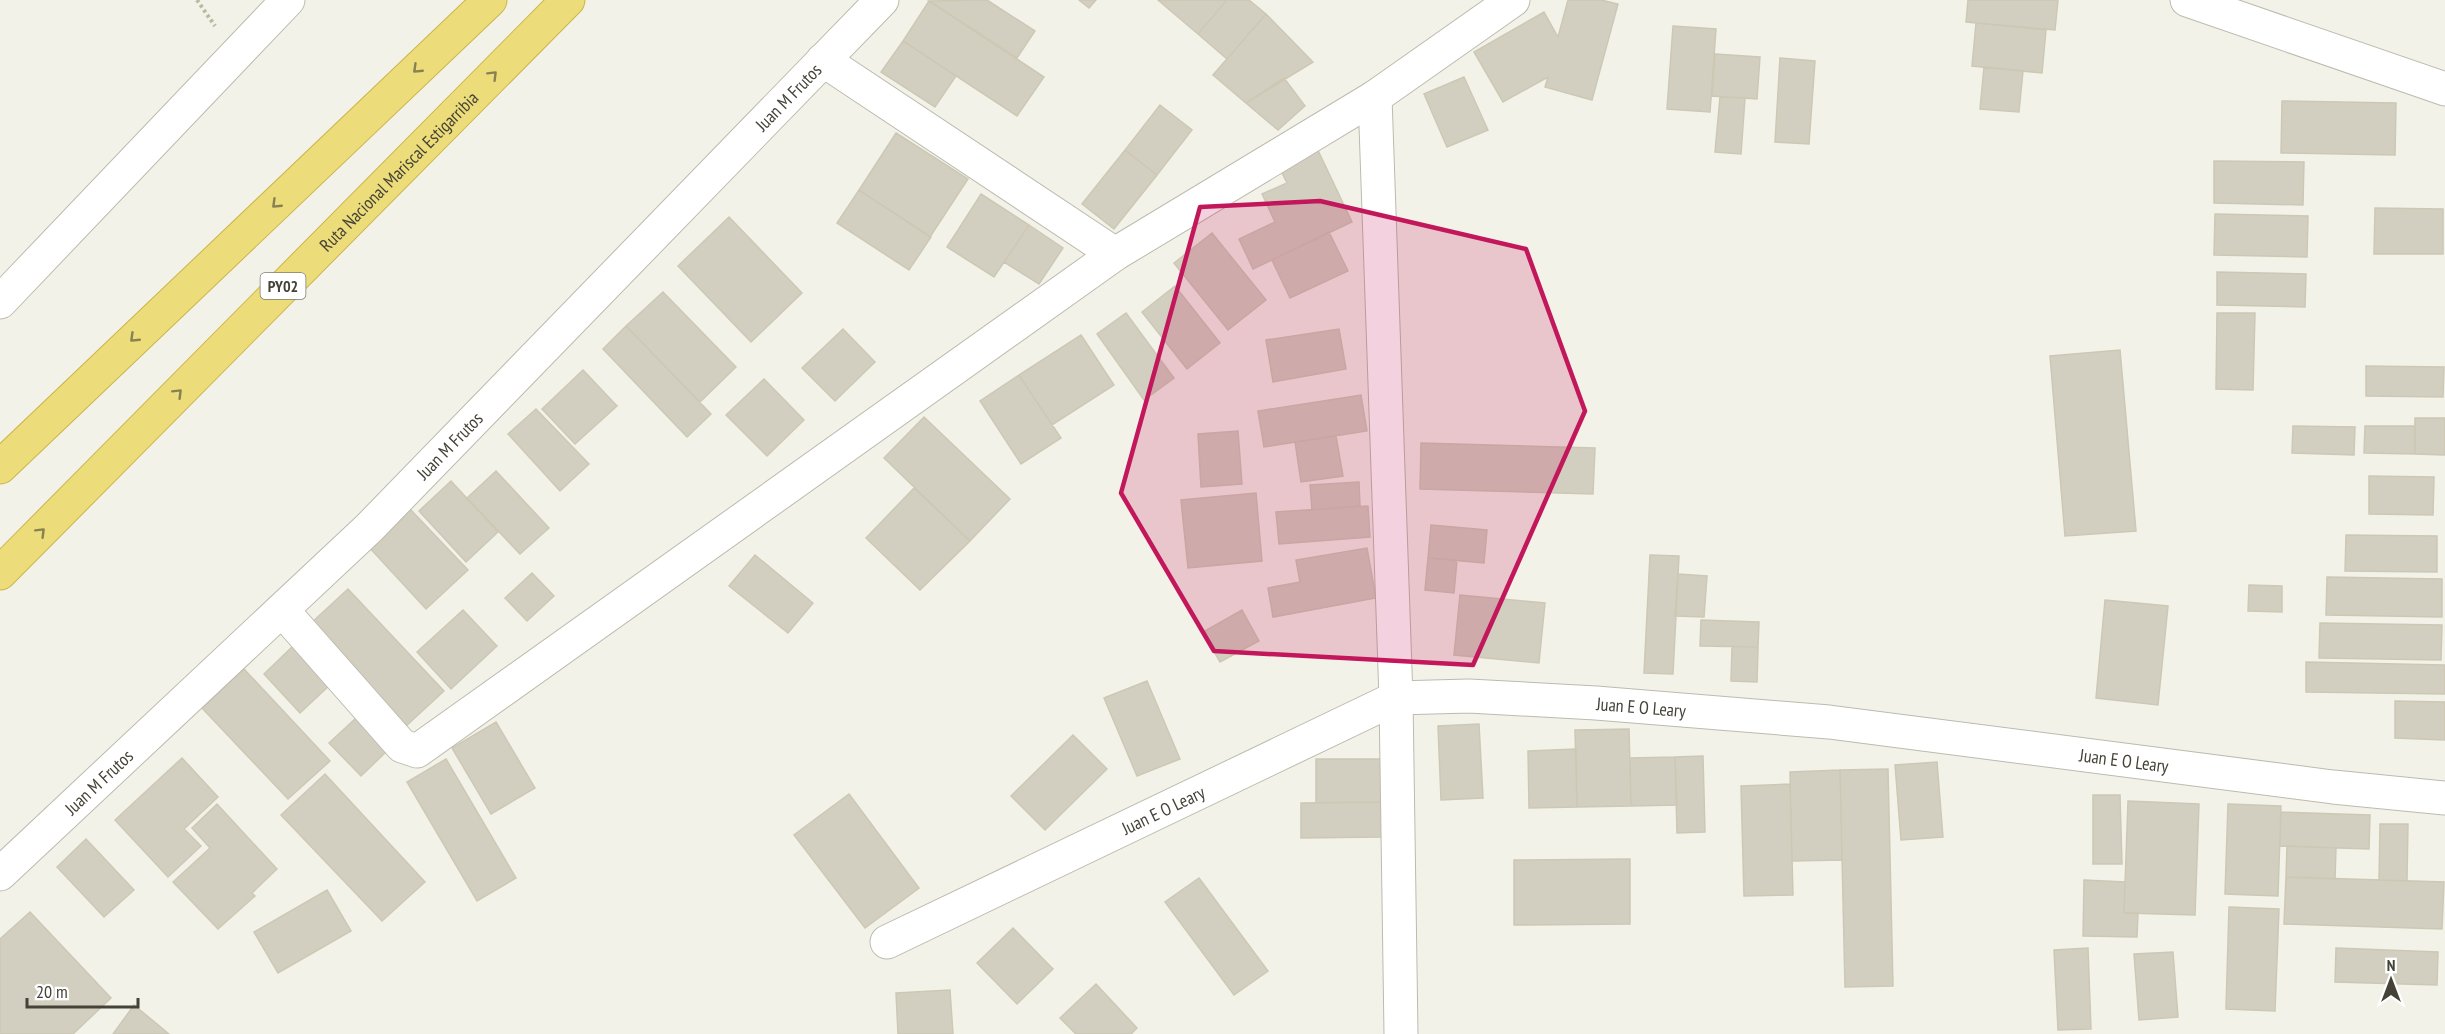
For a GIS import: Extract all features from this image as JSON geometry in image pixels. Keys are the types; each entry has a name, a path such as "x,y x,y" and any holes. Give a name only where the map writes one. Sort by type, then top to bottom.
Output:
{"highway":[{"path":"0,466 489,0"},
{"name":"Ruta Nacional Mariscal Estigarribia","path":"0,573 568,0"}],"street":[{"path":"0,302 288,0"},
{"name":"Juan M Frutos","path":"0,874 369,528 882,0"},
{"path":"282,610 402,746 417,751 1114,254 1375,96 1513,0"},
{"path":"2187,0 2445,89"},
{"path":"823,60 1114,254"},
{"path":"1375,96 1396,698 1401,1034"},
{"name":"Juan E O Leary","path":"887,942 1396,698 1469,696 1596,703 1829,722 2333,787 2445,798"}],"highlighted area":[{"path":"1320,201 1526,249 1585,411 1473,665 1214,651 1121,493 1200,207"}],"building":[{"path":"987,0 1035,31 1017,58 929,1"},
{"path":"1079,0 1096,0 1089,8"},
{"path":"1158,0 1227,0 1198,34"},
{"path":"1227,0 1249,0 1266,14 1227,59 1198,34"},
{"path":"1568,0 1601,0 1618,4 1592,100 1545,87 1548,77 1503,102 1474,52 1544,12 1558,37"},
{"path":"1968,0 2058,0 2055,30 1966,22"},
{"path":"929,1 1044,77 1017,116 903,41"},
{"path":"1266,14 1313,62 1246,103 1213,75"},
{"path":"1976,23 2046,30 2042,73 1972,66"},
{"path":"1673,26 1716,29 1710,112 1667,109"},
{"path":"903,41 956,76 935,107 881,72"},
{"path":"1715,54 1760,57 1757,99 1712,96"},
{"path":"1780,58 1815,61 1809,144 1775,142"},
{"path":"1984,67 2023,71 2019,112 1980,109"},
{"path":"1464,77 1488,130 1447,147 1424,94"},
{"path":"1284,78 1305,106 1278,130 1246,103"},
{"path":"1720,97 1745,98 1741,154 1715,152"},
{"path":"2282,101 2396,103 2395,155 2281,153"},
{"path":"1160,105 1192,130 1157,175 1125,150"},
{"path":"896,133 968,179 930,237 859,190"},
{"path":"1315,144 1352,222 1253,269 1239,239 1275,222 1262,194 1287,183 1277,163"},
{"path":"1125,150 1157,175 1114,229 1082,204"},
{"path":"2214,161 2304,162 2303,205 2214,203"},
{"path":"859,190 931,237 909,270 837,223"},
{"path":"981,194 1029,225 994,277 947,247"},
{"path":"2375,208 2443,209 2443,254 2374,254"},
{"path":"2215,214 2308,216 2307,257 2214,255"},
{"path":"729,217 802,293 751,342 678,266"},
{"path":"1029,225 1063,248 1039,284 1004,262"},
{"path":"1329,232 1348,271 1290,298 1272,260"},
{"path":"1212,233 1266,300 1228,330 1174,263"},
{"path":"2217,272 2306,274 2305,307 2217,305"},
{"path":"1175,286 1220,343 1187,369 1142,312"},
{"path":"663,292 736,367 700,402 626,326"},
{"path":"1126,313 1174,378 1144,400 1097,334"},
{"path":"2217,313 2255,313 2253,390 2216,389"},
{"path":"626,326 711,414 687,437 603,349"},
{"path":"843,329 875,362 835,401 802,368"},
{"path":"1339,329 1346,369 1273,382 1266,340"},
{"path":"1081,335 1114,385 1052,425 1019,375"},
{"path":"2120,350 2136,531 2065,536 2050,356"},
{"path":"2366,366 2444,367 2443,397 2366,396"},
{"path":"583,370 617,406 575,444 542,409"},
{"path":"1019,375 1061,438 1021,464 980,401"},
{"path":"764,379 804,420 767,456 726,415"},
{"path":"1361,395 1367,431 1264,447 1258,411"},
{"path":"536,409 589,464 560,491 508,434"},
{"path":"924,417 1010,499 970,541 884,458"},
{"path":"2415,418 2445,418 2445,455 2415,454"},
{"path":"2293,426 2355,427 2354,455 2292,453"},
{"path":"2365,426 2415,426 2415,454 2364,453"},
{"path":"1238,431 1242,484 1201,487 1198,434"},
{"path":"1336,436 1343,476 1301,482 1295,442"},
{"path":"1421,443 1595,448 1593,494 1420,489"},
{"path":"496,471 549,528 520,554 467,498"},
{"path":"2369,476 2434,477 2433,515 2369,514"},
{"path":"451,481 498,532 466,562 419,511"},
{"path":"1359,482 1360,506 1312,510 1310,485"},
{"path":"914,488 970,541 920,590 866,538"},
{"path":"1256,493 1262,561 1188,568 1181,500"},
{"path":"1368,506 1370,537 1279,544 1276,512"},
{"path":"409,508 468,570 426,609 368,546"},
{"path":"1431,525 1487,530 1484,563 1428,558"},
{"path":"2346,535 2437,536 2437,572 2345,571"},
{"path":"1367,548 1376,598 1273,617 1268,588 1300,582 1296,560"},
{"path":"755,555 813,603 788,633 729,586"},
{"path":"1650,555 1679,556 1673,674 1644,673"},
{"path":"1428,558 1457,560 1454,593 1425,590"},
{"path":"532,573 554,596 527,621 505,598"},
{"path":"1678,574 1707,576 1704,617 1675,616"},
{"path":"2327,577 2442,579 2442,617 2326,615"},
{"path":"2249,585 2282,586 2282,612 2248,611"},
{"path":"348,589 444,691 405,727 309,625"},
{"path":"1460,595 1545,603 1539,663 1454,655"},
{"path":"2105,600 2168,606 2158,705 2096,698"},
{"path":"463,610 497,646 451,689 417,652"},
{"path":"1242,610 1259,641 1220,662 1203,632"},
{"path":"1701,620 1759,622 1758,647 1700,646"},
{"path":"2320,623 2442,625 2441,660 2319,658"},
{"path":"294,645 331,684 300,713 264,674"},
{"path":"1732,647 1758,647 1757,682 1731,681"},
{"path":"2306,662 2445,665 2445,694 2306,692"},
{"path":"244,669 330,761 288,799 202,708"},
{"path":"1147,681 1180,759 1137,776 1104,698"},
{"path":"2395,701 2445,702 2445,740 2395,738"},
{"path":"356,718 387,751 361,776 329,743"},
{"path":"496,722 535,788 491,814 452,748"},
{"path":"1479,724 1483,798 1441,800 1438,726"},
{"path":"1629,729 1631,806 1577,807 1575,730"},
{"path":"1073,735 1107,769 1045,830 1011,796"},
{"path":"1576,749 1577,807 1529,808 1528,751"},
{"path":"1703,756 1705,832 1677,833 1675,757"},
{"path":"1675,757 1677,805 1631,806 1630,758"},
{"path":"182,758 218,797 184,829 201,846 168,877 115,820"},
{"path":"446,759 516,878 477,901 407,782"},
{"path":"1316,759 1382,759 1382,802 1316,803"},
{"path":"1937,762 1943,837 1901,840 1895,765"},
{"path":"1888,769 1893,986 1845,987 1840,770"},
{"path":"1840,770 1842,860 1792,861 1790,772"},
{"path":"325,774 425,882 382,921 281,815"},
{"path":"1790,784 1793,895 1744,896 1741,786"},
{"path":"849,794 919,888 865,928 794,835"},
{"path":"2093,795 2120,795 2122,864 2093,864"},
{"path":"2128,801 2199,804 2195,915 2124,913"},
{"path":"1382,802 1382,837 1301,838 1301,803"},
{"path":"217,804 277,869 252,893 255,896 218,929 173,882 210,848 192,828"},
{"path":"2228,804 2281,806 2278,896 2225,894"},
{"path":"2281,812 2370,815 2369,849 2280,846"},
{"path":"2380,824 2408,824 2407,881 2379,880"},
{"path":"86,839 134,890 104,917 57,867"},
{"path":"2287,846 2336,848 2335,879 2286,877"},
{"path":"1630,859 1630,924 1514,925 1514,860"},
{"path":"2286,877 2444,882 2442,929 2284,924"},
{"path":"1199,878 1268,971 1234,995 1165,902"},
{"path":"2084,880 2125,882 2124,913 2138,913 2137,937 2083,936"},
{"path":"327,890 351,931 278,973 254,932"},
{"path":"2229,907 2279,909 2275,1011 2226,1009"},
{"path":"30,912 111,998 73,1034 0,1034 0,939"},
{"path":"1013,928 1053,969 1017,1004 977,963"},
{"path":"2088,948 2091,1029 2058,1030 2054,950"},
{"path":"2336,948 2438,952 2437,985 2335,982"},
{"path":"2173,952 2178,1017 2139,1020 2134,954"},
{"path":"1096,984 1137,1028 1131,1034 1076,1034 1060,1018"},
{"path":"950,990 953,1034 898,1034 896,993"},
{"path":"134,1005 169,1034 113,1034"}]}
